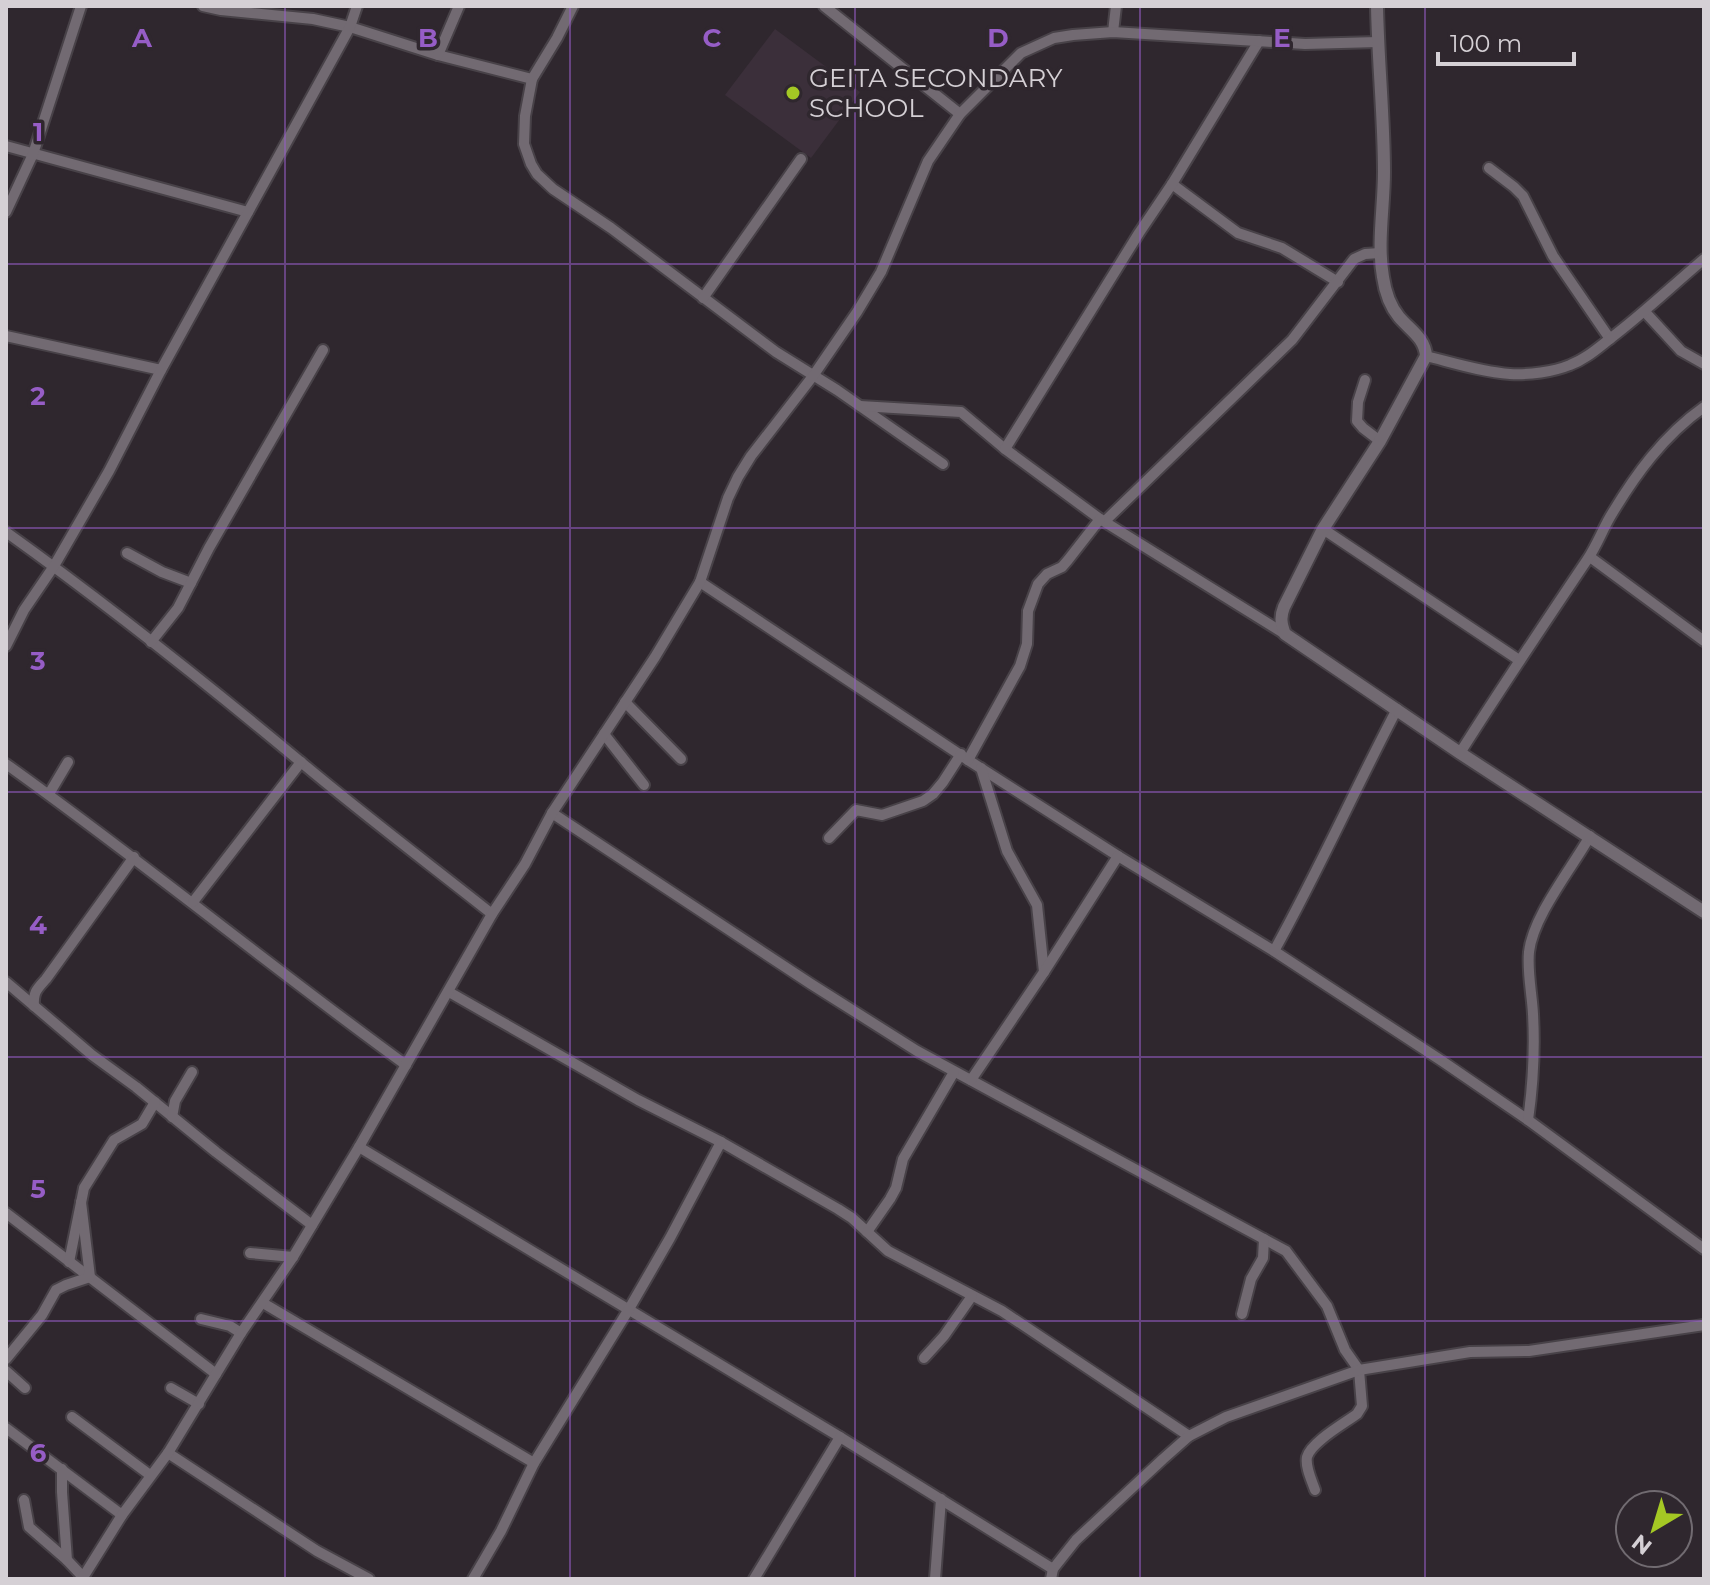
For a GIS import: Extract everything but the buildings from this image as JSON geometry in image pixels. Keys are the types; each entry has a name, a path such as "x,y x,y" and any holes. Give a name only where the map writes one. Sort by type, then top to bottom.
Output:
{"street":[{"path":"6,212 33,154 81,6"},
{"path":"203,6 313,19 350,27 438,55 532,79"},
{"path":"6,646 24,610 54,566 109,471 161,370 350,27 357,6"},
{"path":"438,55 459,6"},
{"path":"573,6 532,79 525,116 524,144 537,174 553,189 611,228 703,298 943,464"},
{"path":"824,6 960,114"},
{"path":"1113,32 1116,6"},
{"path":"1285,634 1281,624 1284,607 1323,529 1380,441 1426,356 1423,342 1392,305 1383,280 1380,253 1384,156 1377,6"},
{"path":"24,1500 29,1527 83,1578 122,1515 168,1453 241,1333 293,1257 552,813 655,657 700,582 723,511 738,477 857,312 881,272 928,161 960,114 1021,53 1038,44 1073,35 1113,32 1305,44 1378,42"},
{"path":"1005,449 1259,41"},
{"path":"6,146 248,212"},
{"path":"703,298 801,159"},
{"path":"1489,168 1523,196 1553,256 1610,339"},
{"path":"1172,184 1238,233 1282,248 1338,282"},
{"path":"829,838 856,810 882,815 928,798 965,757 1020,666 1027,644 1028,611 1038,584 1047,574 1062,567 1102,520 1292,340 1354,259 1380,253"},
{"path":"1426,356 1511,374 1559,369 1588,357 1645,312 1704,259"},
{"path":"1645,312 1681,351 1704,364"},
{"path":"6,336 161,370"},
{"path":"151,642 178,608 323,350"},
{"path":"1365,380 1358,402 1357,421 1380,441"},
{"path":"859,406 961,412 1005,449 1102,520 1285,634 1460,753 1704,912"},
{"path":"1460,753 1590,557 1608,520 1649,460 1667,437 1704,407"},
{"path":"1323,529 1519,660"},
{"path":"6,532 250,718 492,914"},
{"path":"127,553 191,583"},
{"path":"1590,557 1704,641"},
{"path":"700,582 981,768 1274,951 1528,1120 1704,1249"},
{"path":"625,702 681,759"},
{"path":"1274,951 1308,890 1341,817 1397,709"},
{"path":"604,734 644,785"},
{"path":"49,794 68,762"},
{"path":"193,902 301,762"},
{"path":"6,764 134,857 406,1065"},
{"path":"981,768 1007,851 1039,909 1044,972"},
{"path":"552,813 838,1001 954,1072 1286,1251 1327,1306 1345,1350 1359,1370 1362,1406 1357,1414 1312,1448 1307,1456 1315,1490"},
{"path":"1528,1120 1534,1043 1529,951 1535,929 1553,895 1590,836"},
{"path":"971,1080 1118,856"},
{"path":"34,1006 35,992 134,857"},
{"path":"6,982 92,1055 312,1225"},
{"path":"449,992 838,1209 888,1251 1028,1327 1189,1436"},
{"path":"172,1117 175,1101 192,1072"},
{"path":"867,1232 896,1188 903,1159 954,1072"},
{"path":"69,1262 84,1188 114,1140 142,1124 155,1102"},
{"path":"473,1579 501,1531 534,1463 629,1309 721,1142"},
{"path":"359,1147 941,1499 1052,1574 1076,1540 1189,1436 1226,1417 1359,1370 1470,1352 1529,1351 1704,1325 1704,1334"},
{"path":"81,1202 90,1277"},
{"path":"6,1213 216,1374"},
{"path":"1242,1314 1251,1279 1263,1258 1264,1239"},
{"path":"250,1253 293,1257"},
{"path":"6,1359 42,1315 56,1290 90,1277"},
{"path":"924,1358 972,1296"},
{"path":"263,1303 534,1463"},
{"path":"201,1319 230,1326 241,1333"},
{"path":"6,1371 25,1388"},
{"path":"171,1388 199,1404"},
{"path":"72,1417 150,1475"},
{"path":"6,1428 122,1515"},
{"path":"754,1579 840,1437"},
{"path":"168,1453 317,1551 369,1579"},
{"path":"62,1469 67,1560"},
{"path":"935,1579 941,1499"}],"shaded area":[{"name":"GEITA SECONDARY SCHOOL","path":"775,29 860,92 811,158 725,95"}],"place":[{"name":"GEITA SECONDARY SCHOOL","path":"793,93"}]}
